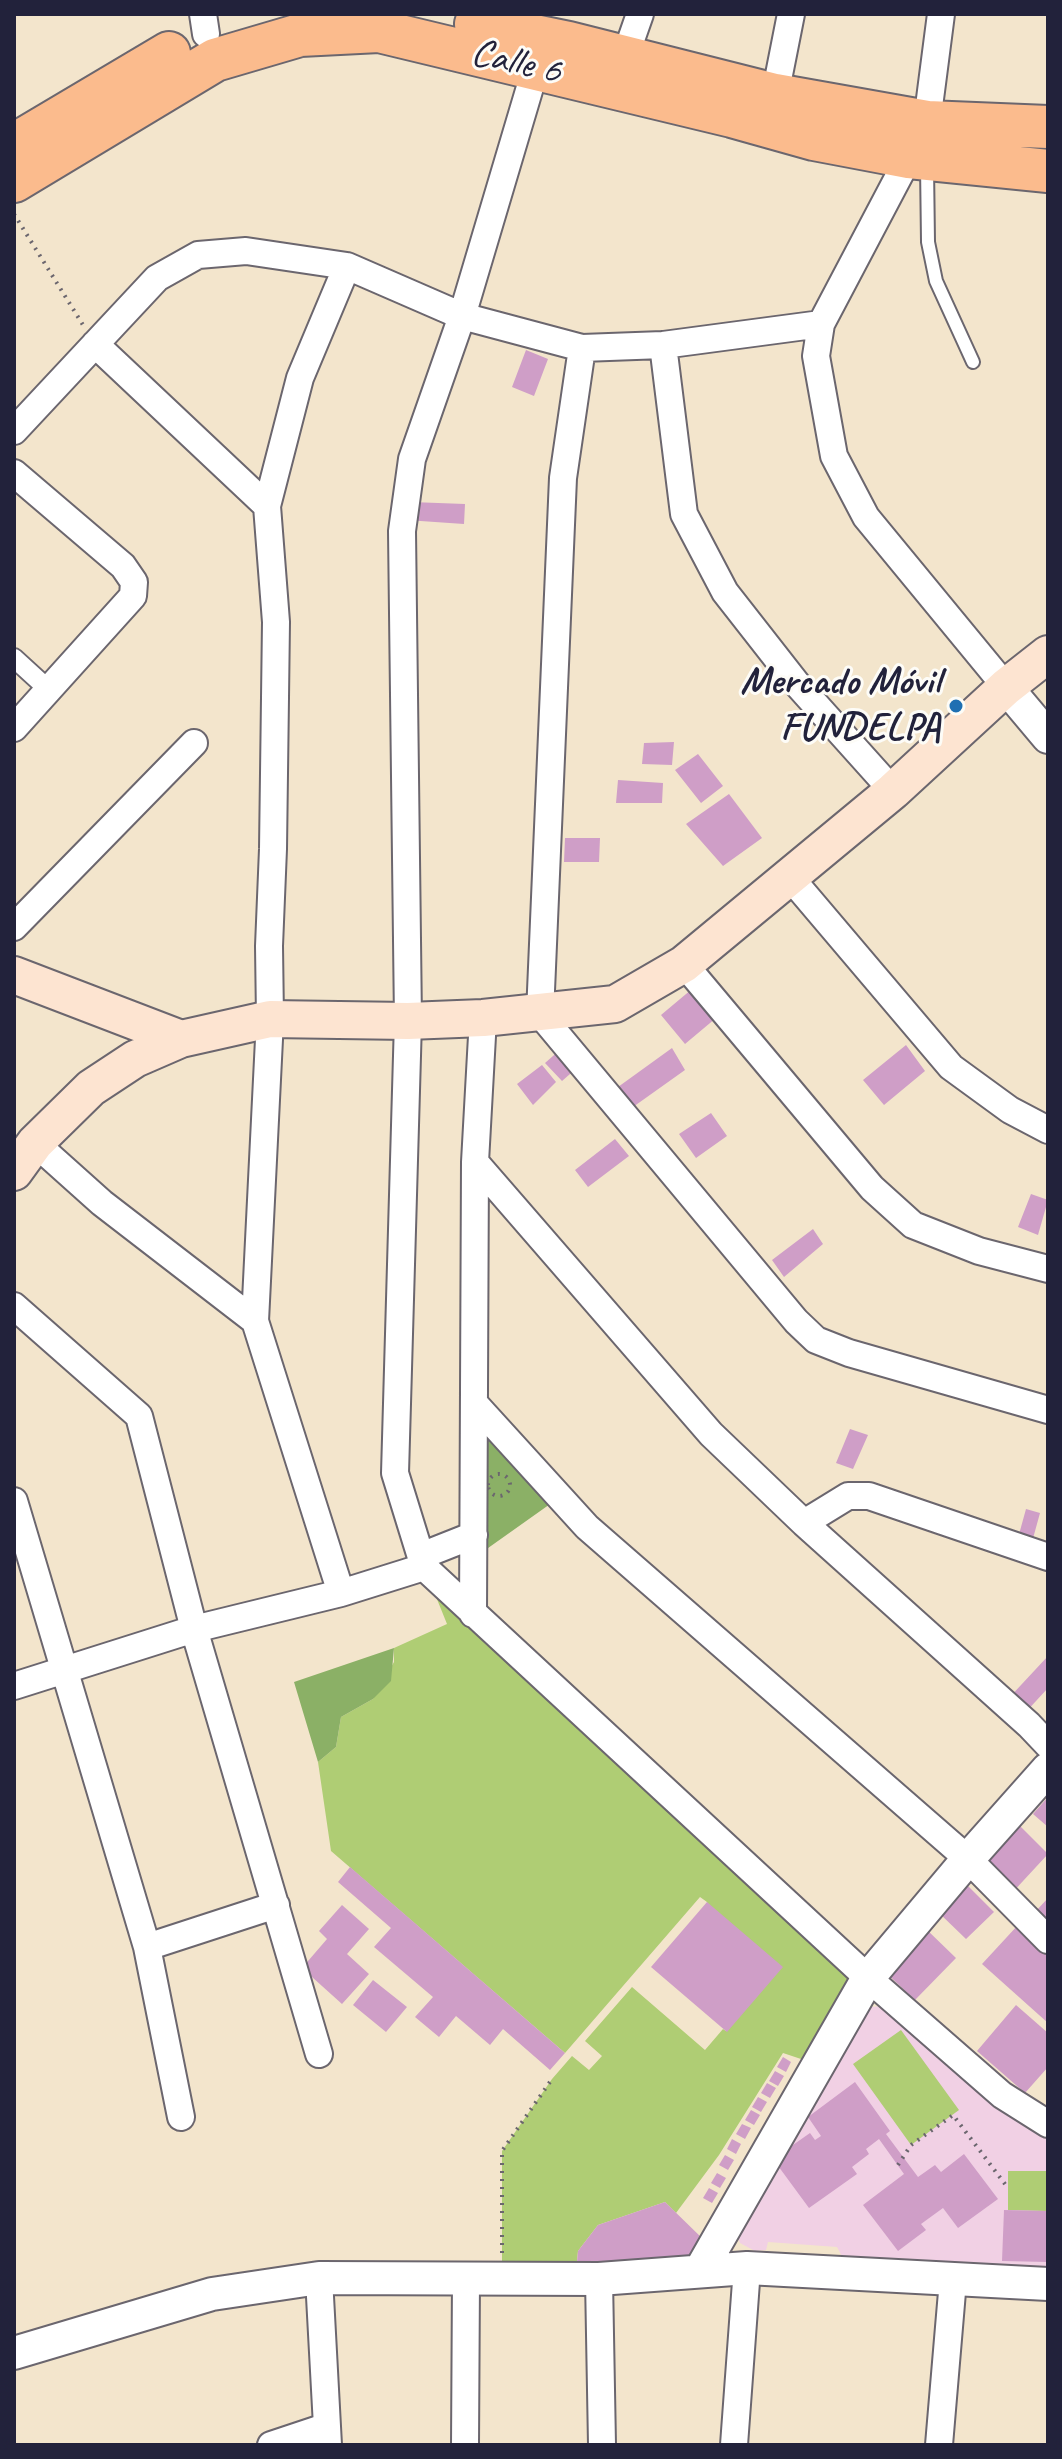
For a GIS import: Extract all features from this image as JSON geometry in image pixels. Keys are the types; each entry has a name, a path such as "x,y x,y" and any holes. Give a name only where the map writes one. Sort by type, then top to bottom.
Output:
{"highway":[{"path":"14,145 161,57 204,24 267,14"},
{"name":"Calle 6","path":"430,14 506,22 625,57 775,95 921,146 1048,127"},
{"name":"Calle 6","path":"14,181 215,60 300,35 379,31 536,67 814,139 921,146 1048,171"}],"main road":[{"path":"14,1172 35,1143 91,1088 135,1059 181,1039 270,1019 408,1021 483,1018 615,1004 684,964 893,791 1006,687 1048,654"},
{"path":"14,975 181,1039"}],"street":[{"path":"625,57 640,14"},
{"path":"775,95 791,14"},
{"path":"941,14 921,146 821,324 816,356 834,456 866,517 1048,737"},
{"path":"536,67 462,316 412,459 402,531 408,1021 395,1473 422,1562 473,1614 868,1978 1002,2095 1048,2124"},
{"path":"14,431 157,278 198,255 246,251 347,266 462,316 582,348 663,345 821,324"},
{"path":"341,1593 255,1321 270,1019 273,849 276,622 267,506 300,378 347,266"},
{"path":"95,344 267,506"},
{"path":"663,345 684,514 725,592 797,684 893,791"},
{"path":"582,348 563,478 540,1014 796,1321 816,1340 849,1353 1048,1410"},
{"path":"14,473 123,566 134,582 133,596 14,728"},
{"path":"14,658 49,690"},
{"path":"14,927 194,743"},
{"path":"789,876 951,1067 1010,1110 1048,1130"},
{"path":"684,964 872,1188 913,1225 979,1251 1048,1269"},
{"path":"473,1614 475,1162 483,1018"},
{"path":"35,1143 102,1203 255,1321"},
{"path":"475,1162 711,1434 1048,1745"},
{"path":"14,1306 139,1416 194,1629 319,2054"},
{"path":"475,1404 587,1527 968,1859 1048,1940"},
{"path":"804,1523 848,1496 869,1496 1048,1557"},
{"path":"14,1501 147,1947 181,2117"},
{"path":"14,1686 194,1629 341,1593 422,1562 474,1535"},
{"path":"700,2271 868,1978 1048,1769"},
{"path":"147,1947 276,1905"},
{"path":"734,2445 747,2268"},
{"path":"14,2353 212,2294 319,2278 599,2279 747,2268 1048,2284"},
{"path":"271,2445 326,2436 319,2278"},
{"path":"465,2445 466,2279"},
{"path":"599,2279 602,2445"},
{"path":"939,2445 953,2280"}],"lane":[{"path":"921,146 928,242 936,281 973,362"}],"path":[{"path":"14,214 95,344"},
{"path":"502,2279 502,2151 552,2079"},
{"path":"898,2165 911,2145 953,2115 1008,2188"}],"shaded area":[{"path":"882,2006 970,2086 1048,2140 1048,2270 844,2260 837,2247 768,2242 766,2250 755,2251 740,2243 734,2225 860,2008"}],"green space":[{"path":"475,1404 560,1497 474,1558"},
{"path":"424,1567 855,1979 807,2061 783,2053 719,2155 676,2213 665,2202 598,2225 578,2251 575,2279 502,2279 502,2151 552,2079 572,2056 589,2070 602,2056 585,2041 632,1987 705,2050 723,2029 726,2031 707,1902 700,1897 565,2053 331,1851 318,1762 336,1747 341,1717 373,1699 394,1662 394,1648 447,1624"},
{"path":"394,1648 391,1681 373,1699 341,1717 336,1747 318,1762 294,1682"},
{"path":"901,2030 959,2110 911,2145 853,2064"},
{"path":"1008,2171 1048,2171 1048,2211 1008,2210"}],"building":[{"path":"526,350 548,359 534,396 512,387"},
{"path":"411,502 465,504 464,524 406,520"},
{"path":"674,742 672,765 642,764 644,743"},
{"path":"698,754 723,786 701,803 675,770"},
{"path":"618,780 663,783 662,803 616,803"},
{"path":"729,794 762,838 723,866 686,824"},
{"path":"565,838 600,838 599,862 564,862"},
{"path":"692,989 716,1018 685,1044 661,1015"},
{"path":"906,1045 925,1071 884,1105 863,1080"},
{"path":"672,1048 685,1070 633,1107 618,1087"},
{"path":"561,1049 578,1067 562,1081 545,1063"},
{"path":"542,1065 556,1082 533,1105 517,1084"},
{"path":"711,1113 727,1136 696,1158 679,1134"},
{"path":"615,1139 629,1156 588,1187 575,1170"},
{"path":"1031,1194 1048,1200 1038,1235 1018,1227"},
{"path":"813,1229 823,1244 784,1277 772,1260"},
{"path":"850,1429 868,1435 853,1469 836,1463"},
{"path":"1026,1509 1040,1513 1032,1542 1018,1538"},
{"path":"1048,1656 1048,1688 1024,1714 1008,1699"},
{"path":"1048,1797 1048,1827 1033,1814"},
{"path":"1019,1825 1048,1854 1011,1894 980,1867"},
{"path":"350,1867 565,2053 550,2070 503,2029 490,2045 456,2016 439,2037 415,2017 433,1997 374,1947 391,1928 338,1882"},
{"path":"965,1883 994,1912 966,1939 937,1911"},
{"path":"1048,1898 1048,1921 1036,1911"},
{"path":"707,1902 783,1967 727,2032 651,1967"},
{"path":"342,1905 369,1929 347,1954 369,1974 342,2004 302,1968 327,1939 319,1931"},
{"path":"1018,1925 1048,1952 1048,2023 982,1964"},
{"path":"924,1927 956,1958 915,2000 883,1970"},
{"path":"373,1980 407,2007 386,2032 353,2005"},
{"path":"1016,2005 1048,2033 1048,2067 1025,2093 977,2051"},
{"path":"783,2057 791,2062 786,2072 777,2067"},
{"path":"775,2071 784,2076 778,2086 769,2081"},
{"path":"855,2082 890,2131 886,2134 918,2177 935,2165 941,2172 964,2154 998,2199 958,2228 943,2208 921,2224 926,2230 898,2251 863,2205 904,2174 879,2139 866,2149 869,2154 852,2167 857,2174 809,2208 773,2159 810,2133 815,2140 821,2136 808,2117"},
{"path":"767,2083 776,2088 770,2098 761,2093"},
{"path":"758,2097 767,2102 761,2112 752,2107"},
{"path":"751,2110 760,2115 754,2125 745,2120"},
{"path":"742,2124 751,2128 745,2139 736,2134"},
{"path":"732,2139 741,2144 736,2154 727,2149"},
{"path":"725,2155 734,2160 728,2170 719,2165"},
{"path":"717,2173 726,2178 720,2188 711,2183"},
{"path":"709,2188 718,2193 712,2203 703,2198"},
{"path":"665,2202 705,2241 692,2262 576,2272 578,2251 598,2225"},
{"path":"1004,2210 1048,2211 1048,2262 1002,2261"}],"place":[{"name":"Mercado Móvil FUNDELPA","path":"956,706"}]}
